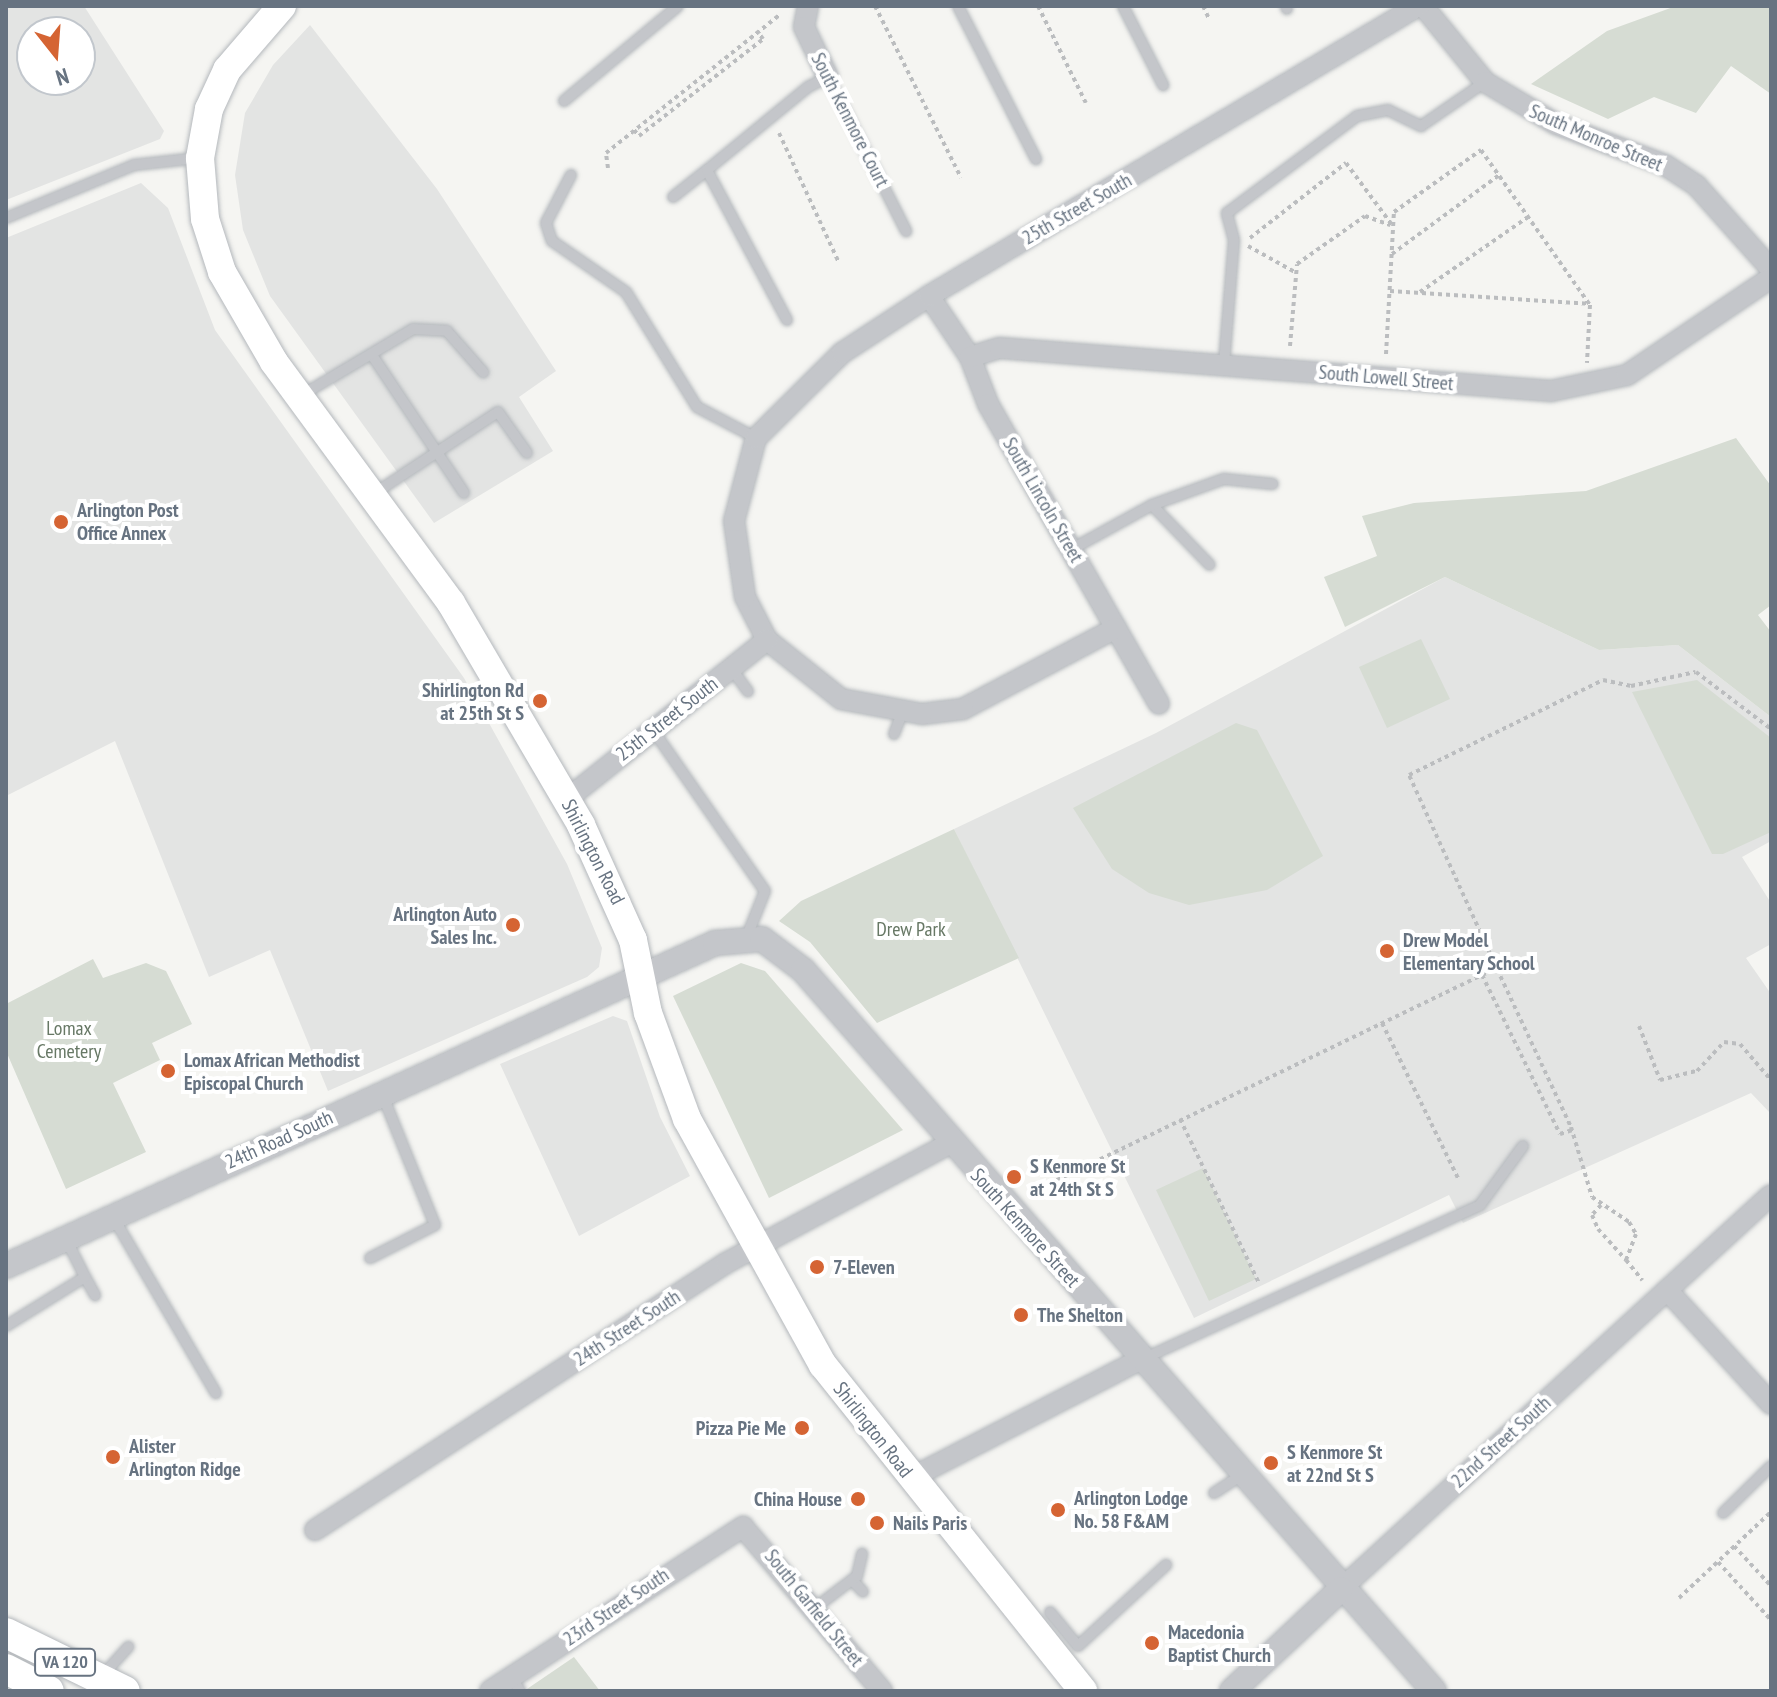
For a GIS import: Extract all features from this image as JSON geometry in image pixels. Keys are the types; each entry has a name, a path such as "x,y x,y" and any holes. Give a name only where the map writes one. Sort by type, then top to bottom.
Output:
{"main road":[{"name":"Shirlington Road","path":"282,6 227,70 209,109 200,158 205,219 222,272 300,396 451,603 567,799 624,914 687,1119 823,1365 911,1478 1042,1618 1083,1691"},
{"name":"VA 120","path":"6,1633 112,1685"},
{"name":"VA 120","path":"6,1669 49,1691"}],"street":[{"name":"South Kenmore Court","path":"808,6 804,27 828,77"},
{"name":"South Monroe Street","path":"1420,6 1485,82 1556,124 1665,165 1697,186 1771,269"},
{"name":"25th Street South","path":"756,438 842,353 929,296 1420,6"},
{"name":"South Lowell Street","path":"970,357 1000,348 1551,391 1588,387 1670,352 1771,278"},
{"name":"South Lincoln Street","path":"929,296 970,357 988,404 1159,704"},
{"path":"756,438 739,484 735,558 767,640 841,699 902,713 963,709 1116,628"},
{"name":"25th Street South","path":"567,799 767,640"},
{"path":"641,976 747,936"},
{"name":"South Kenmore Street","path":"747,936 775,945 803,970 949,1144 1434,1691"},
{"name":"24th Road South","path":"6,1266 641,976"},
{"name":"24th Street South","path":"315,1530 756,1246 949,1144"},
{"name":"22nd Street South","path":"1232,1691 1771,1195"},
{"path":"1667,1290 1771,1404"},
{"path":"911,1478 1142,1359"},
{"name":"South Garfield Street","path":"743,1527 815,1608 882,1691"},
{"name":"23rd Street South","path":"490,1691 515,1684 743,1527"}],"lane":[{"path":"564,101 678,6"},
{"path":"958,6 1036,159"},
{"path":"1123,6 1163,85"},
{"path":"673,197 828,77"},
{"name":"South Kenmore Court","path":"828,77 906,231"},
{"path":"1224,364 1234,240 1227,213 1357,116 1388,110 1421,126 1485,82"},
{"path":"6,218 134,165 200,158"},
{"path":"707,170 787,320"},
{"path":"571,175 546,223 552,241 626,292 697,407 756,438"},
{"path":"300,396 353,362 374,358 413,329 447,331 483,372"},
{"path":"374,358 464,493"},
{"path":"374,494 498,412 527,453"},
{"path":"1072,549 1152,505 1224,479 1273,484"},
{"path":"1152,505 1210,565"},
{"path":"731,668 748,691"},
{"path":"894,734 902,713"},
{"path":"653,730 765,891 747,936"},
{"path":"370,1258 435,1225 381,1093"},
{"path":"1142,1359 1177,1348 1480,1205 1523,1146"},
{"path":"112,1215 216,1393"},
{"path":"65,1237 95,1295"},
{"path":"6,1326 85,1277"},
{"path":"1723,1513 1771,1466"},
{"path":"1214,1493 1242,1475"},
{"path":"815,1608 852,1580 862,1554"},
{"path":"1042,1618 1078,1646 1166,1565"},
{"path":"852,1580 863,1592"},
{"path":"112,1685 128,1647"}],"path":[{"path":"875,6 961,178"},
{"path":"1038,6 1086,103"},
{"path":"1203,6 1209,19"},
{"path":"608,168 606,153 781,14"},
{"path":"634,130 639,136 763,39 758,32"},
{"path":"791,124 777,138 839,263"},
{"path":"1386,354 1394,212 1481,150 1589,304 1587,363"},
{"path":"1243,254 1261,223 1346,163 1393,227"},
{"path":"1392,254 1499,175"},
{"path":"1290,346 1295,272 1365,216 1393,227"},
{"path":"1418,293 1528,217"},
{"path":"1247,245 1295,272"},
{"path":"1390,291 1589,304"},
{"path":"1626,1260 1636,1234 1601,1205 1572,1130 1409,775 1603,680 1631,686 1696,672 1771,729"},
{"path":"1026,1195 1497,969"},
{"path":"1482,975 1560,1134 1572,1130"},
{"path":"1382,1023 1458,1178"},
{"path":"1639,1026 1660,1080 1697,1071 1724,1042 1740,1044 1771,1080"},
{"path":"1180,1119 1259,1283"},
{"path":"1601,1205 1592,1215 1598,1229 1642,1280"},
{"path":"1679,1598 1771,1512"},
{"path":"1734,1546 1771,1586"},
{"path":"1718,1562 1771,1620"}],"shaded area":[{"path":"6,6 84,6 90,16 16,16 16,96 96,96 96,25 164,131 160,139 6,200"},
{"path":"310,25 437,189 556,371 519,397 553,451 434,523 270,296 243,230 235,175 245,113 273,65"},
{"path":"141,183 168,208 215,330 464,678 567,864 602,948 599,967 587,977 328,1091 270,950 209,977 115,741 6,796 6,238"},
{"name":"Drew Model Elementary School","path":"1445,577 1599,650 1678,645 1771,717 1771,841 1742,857 1771,903 1771,944 1746,958 1771,994 1771,1114 1751,1093 1463,1223 1449,1195 1194,1318 954,829 1156,733"},
{"path":"613,1016 627,1021 660,1117 690,1176 579,1236 500,1064"}],"green space":[{"path":"1676,6 1771,6 1771,94 1731,66 1696,113 1654,97 1608,119 1531,84 1607,31"},
{"path":"1736,438 1771,486 1771,605 1758,615 1771,632 1771,717 1678,645 1599,650 1445,577 1345,627 1324,577 1377,556 1362,516 1414,503 1586,491"},
{"path":"1421,639 1450,699 1387,728 1359,667"},
{"path":"1697,680 1771,738 1771,832 1723,854 1712,854 1632,692"},
{"path":"1236,723 1257,730 1323,856 1267,890 1189,905 1149,893 1112,869 1073,808"},
{"name":"Drew Park","path":"954,829 1019,958 877,1023 810,942 779,921 801,901"},
{"name":"Lomax Cemetery","path":"93,959 103,978 146,963 166,971 192,1024 152,1043 160,1060 113,1083 146,1152 66,1189 6,1051 6,1004"},
{"path":"741,963 765,971 903,1130 769,1198 673,996"},
{"path":"1203,1168 1256,1279 1209,1301 1156,1190"},
{"path":"574,1657 600,1691 524,1691"}],"place":[{"name":"Arlington Post Office Annex","path":"61,522"},
{"name":"Shirlington Rd at 25th St S","path":"540,701"},
{"name":"Arlington Auto Sales Inc.","path":"513,925"},
{"name":"Drew Model Elementary School","path":"1387,951"},
{"name":"Lomax African Methodist Episcopal Church","path":"168,1071"},
{"name":"S Kenmore St at 24th St S","path":"1014,1177"},
{"name":"7-Eleven","path":"817,1267"},
{"name":"The Shelton","path":"1021,1315"},
{"name":"Pizza Pie Me","path":"802,1428"},
{"name":"Alister Arlington Ridge","path":"113,1457"},
{"name":"S Kenmore St at 22nd St S","path":"1271,1463"},
{"name":"China House","path":"858,1499"},
{"name":"Arlington Lodge No. 58 F&AM","path":"1058,1510"},
{"name":"Nails Paris","path":"877,1523"},
{"name":"Macedonia Baptist Church","path":"1152,1643"}]}
